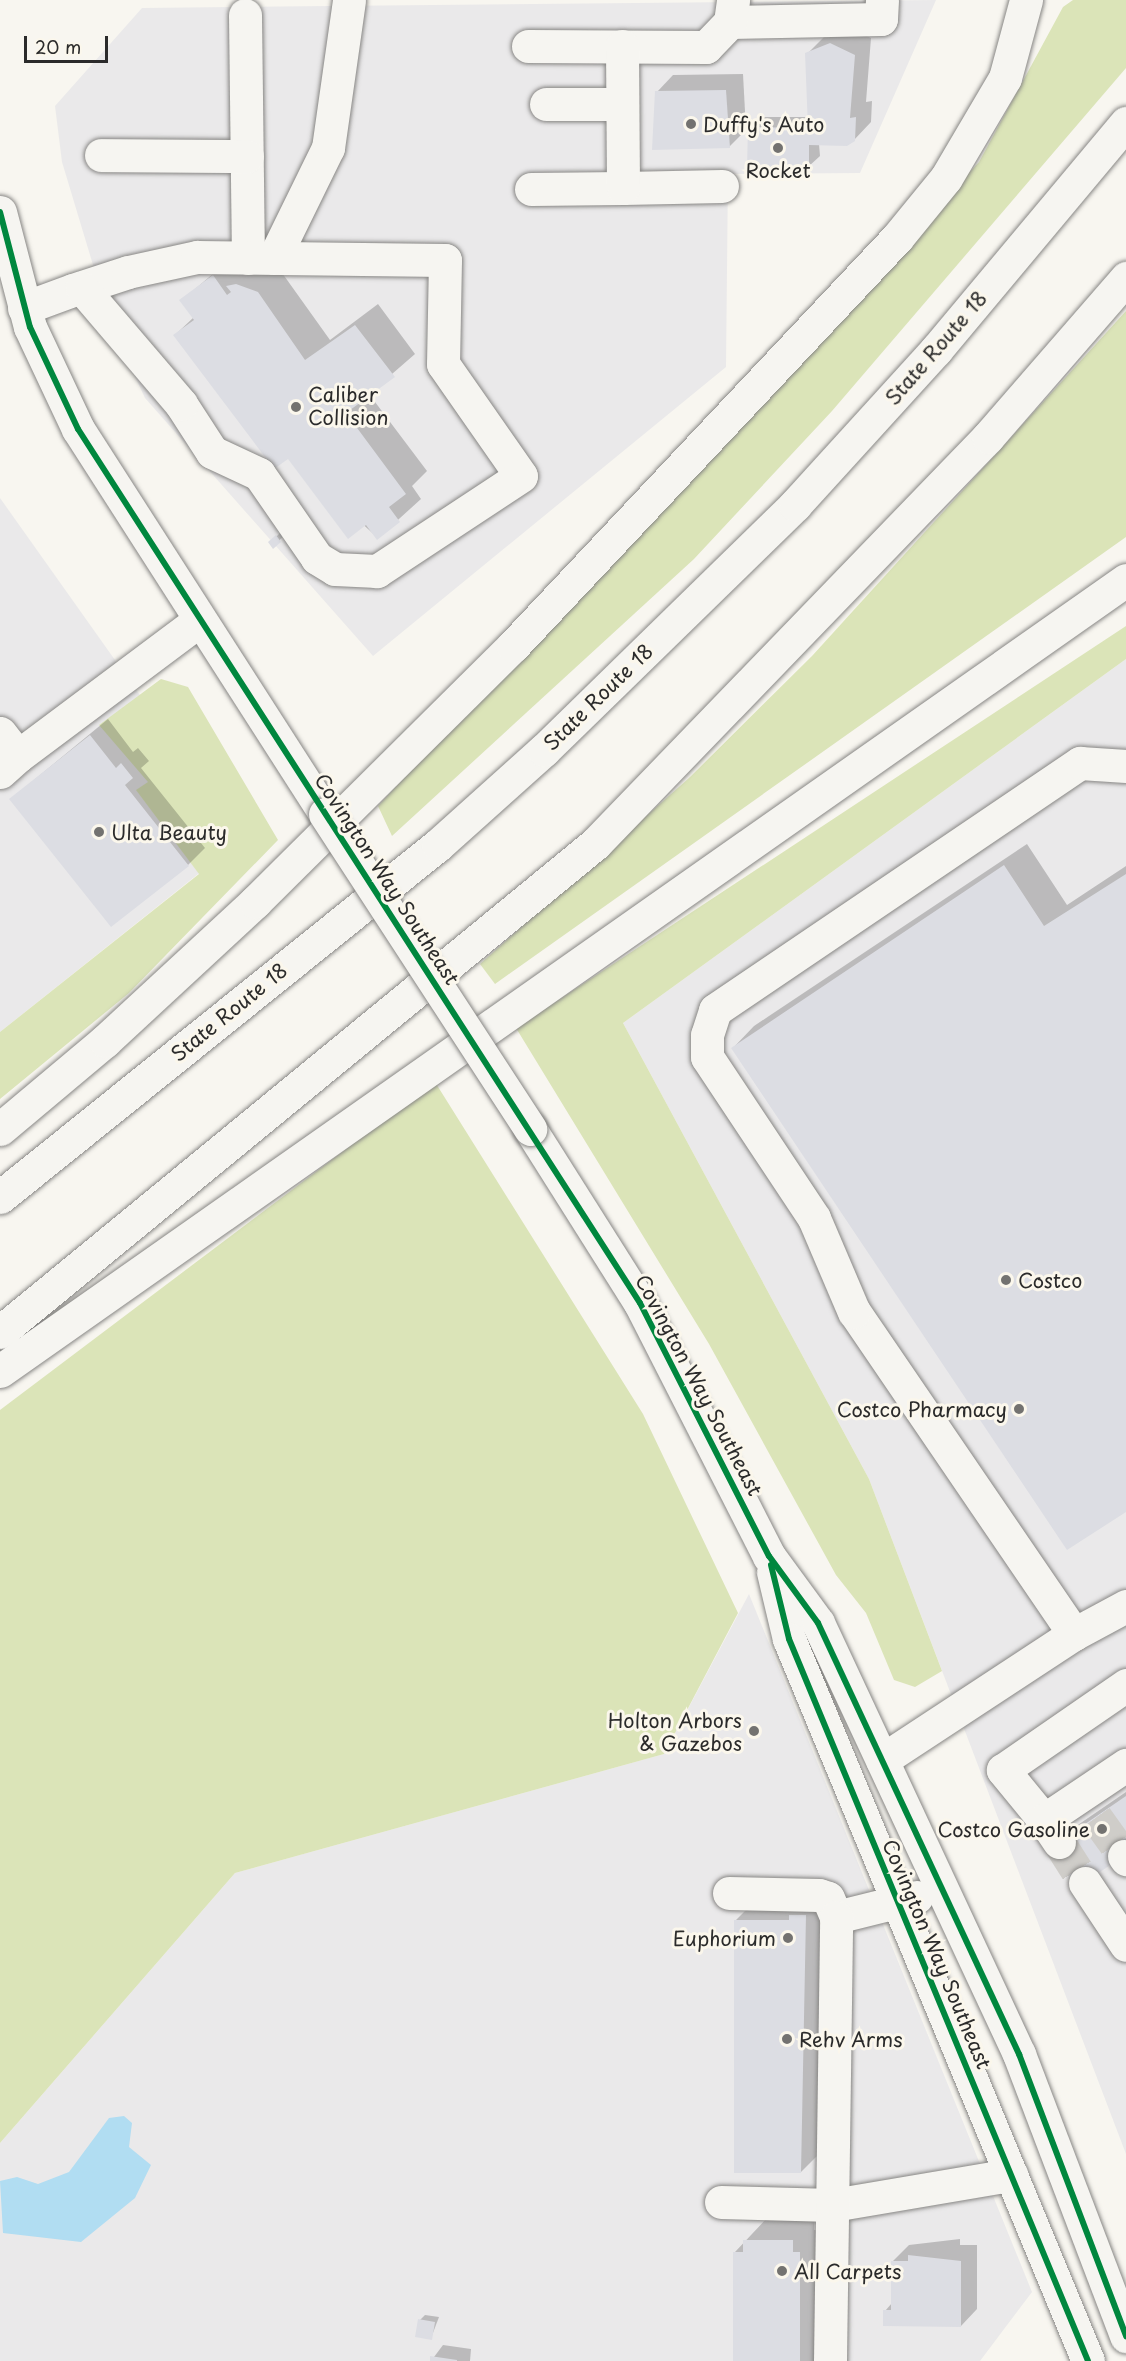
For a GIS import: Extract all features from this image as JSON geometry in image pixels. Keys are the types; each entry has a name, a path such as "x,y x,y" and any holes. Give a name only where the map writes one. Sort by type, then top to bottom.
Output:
{"main road":[{"path":"261,258 299,216 328,148 350,0"},
{"path":"528,46 706,47 731,11 881,19 882,0"},
{"path":"0,1129 105,1041 296,861 513,646 897,238 946,178 1005,78 1026,0"},
{"path":"245,15 247,156 261,258"},
{"path":"622,46 623,188"},
{"path":"546,104 622,104"},
{"name":"State Route 18","path":"0,1197 438,845 544,750 803,496 936,350 1126,123"},
{"path":"101,155 247,156"},
{"path":"531,189 722,186"},
{"name":"Covington Way Southeast","path":"0,212 24,308 78,429 640,1303 769,1556 818,1623 1019,2054 1126,2336"},
{"path":"24,308 82,288 197,257 445,260 443,364 521,476 377,571 346,573 316,558 259,474 212,452 182,404 82,288"},
{"path":"0,1332 595,844 988,438 1126,278"},
{"path":"0,1371 1126,580"},
{"path":"6,754 200,620"},
{"path":"1074,1634 854,1312 814,1218 707,1057 707,1035 715,1010 1080,763 1126,766"},
{"name":"Covington Way Southeast","path":"769,1556 789,1639 1088,2361"},
{"path":"882,1760 1074,1634 1126,1604"},
{"path":"1124,1770 1088,1806 1051,1831 1003,1770 1126,1685"},
{"path":"1085,1883 1126,1945"},
{"path":"729,1893 819,1895 828,1898 836,1917 830,2361"},
{"path":"836,1917 898,1902 908,1895 926,1898 966,1984 1019,2054"},
{"path":"721,2202 833,2205 1011,2175"}],"shaded area":[{"path":"936,0 860,173 728,174 726,367 373,656 145,398 112,328 62,162 55,106 142,8"},
{"path":"0,498 242,839 0,1032"},
{"path":"1126,659 1126,2154 869,1479 623,1023"},
{"path":"749,1594 1032,2292 980,2361 0,2361 0,2143 235,1873 664,1754"}],"green space":[{"path":"1073,0 1126,0 1126,68 832,411 694,559 392,836 378,806 979,162 1063,7"},
{"path":"1126,311 1126,537 495,984 480,964 689,778 812,656"},
{"path":"1126,626 1126,659 623,1023 869,1479 942,1671 915,1687 894,1680 866,1613 836,1575 709,1344 516,1028"},
{"path":"161,679 188,687 278,840 129,993 0,1099 0,1032 199,874 136,790 148,782 99,725"},
{"path":"435,1082 643,1414 738,1613 664,1754 235,1873 0,2143 0,1410"}],"water":[{"path":"124,2116 132,2123 129,2147 151,2165 135,2198 81,2242 3,2233 0,2181 17,2177 38,2184 69,2172 109,2118"}],"building":[{"path":"830,43 855,55 850,118 856,117 855,141 847,146 809,145 809,169 747,168 748,127 808,128 805,53"},
{"name":"Duffy's Auto","path":"726,90 730,148 652,150 655,91"},
{"path":"213,275 227,295 231,292 226,286 236,284 258,292 305,360 355,325 395,377 346,413 406,494 389,507 400,522 377,540 366,525 348,539 288,459 274,469 173,335 194,320 179,300"},
{"path":"276,535 281,542 273,549 268,542"},
{"name":"Ulta Beauty","path":"90,735 116,768 121,763 133,778 125,785 189,866 111,927 9,799"},
{"name":"Costco","path":"1004,865 1044,926 1126,874 1126,1512 1067,1550 731,1048"},
{"name":"Costco Gasoline","path":"1126,1796 1126,1854 1077,1888 1050,1848"},
{"path":"789,1915 806,1915 801,2173 734,2173 734,1920 789,1920"},
{"path":"743,2240 793,2240 793,2252 800,2252 800,2361 733,2361 733,2252 743,2252"},
{"path":"908,2255 961,2261 961,2327 883,2326 883,2310 891,2310 891,2261 908,2261"},
{"path":"418,2319 435,2322 432,2340 415,2337"},
{"path":"430,2356 457,2360 457,2361 430,2361"}],"tunnel":[{"path":"1096,1817 1124,1856"},
{"path":"1059,1842 1085,1883"}],"cycle path":[{"path":"0,212 30,327 78,429 640,1303 769,1556 818,1623 1019,2054 1126,2336"},
{"path":"771,1565 789,1639 1088,2361"}],"place":[{"name":"Duffy's Auto","path":"691,124"},
{"name":"Rocket","path":"778,148"},
{"name":"Caliber Collision","path":"296,407"},
{"name":"Ulta Beauty","path":"99,832"},
{"name":"Costco","path":"1006,1280"},
{"name":"Costco Pharmacy","path":"1019,1409"},
{"name":"Holton Arbors & Gazebos","path":"754,1731"},
{"name":"Costco Gasoline","path":"1102,1829"},
{"name":"Euphorium","path":"788,1938"},
{"name":"Rehv Arms","path":"787,2039"},
{"name":"All Carpets","path":"782,2271"}]}
